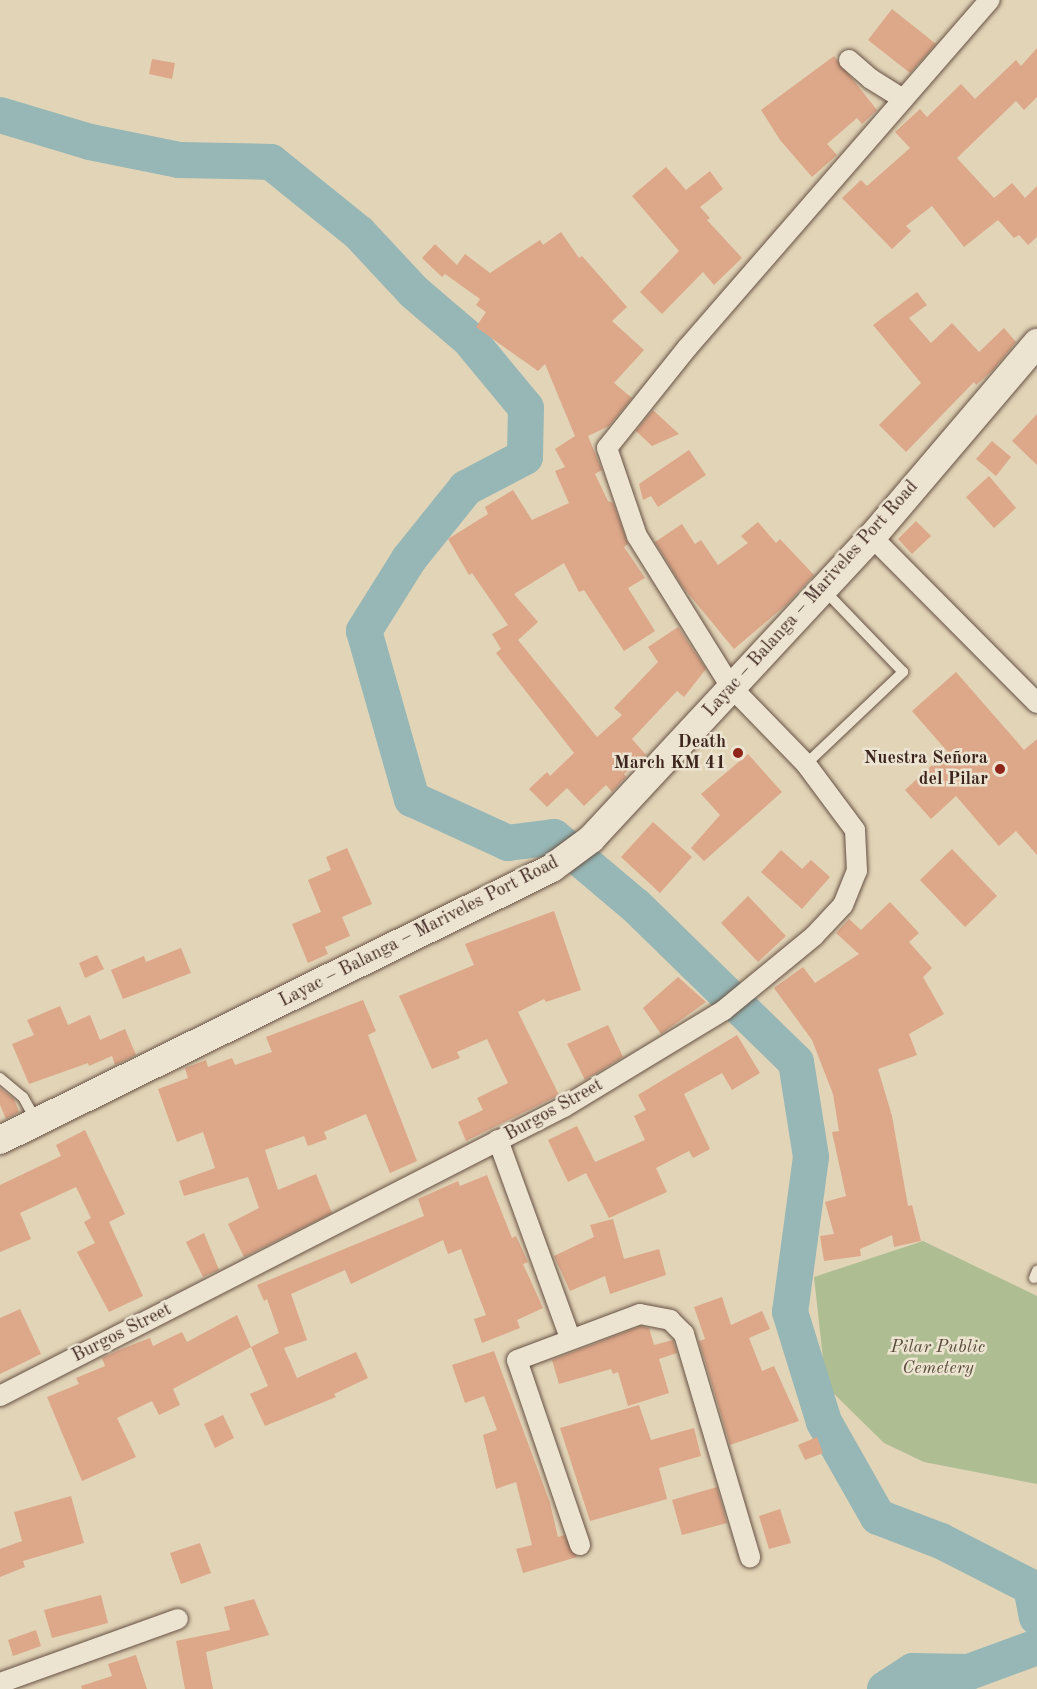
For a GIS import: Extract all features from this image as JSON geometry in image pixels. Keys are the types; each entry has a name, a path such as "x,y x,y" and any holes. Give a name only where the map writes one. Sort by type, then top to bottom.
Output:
{"main road":[{"name":"Layac – Balanga – Mariveles Port Road","path":"0,1140 552,868 591,839 872,537 1037,343"}],"street":[{"path":"849,60 871,79 903,99 990,0"},
{"name":"Burgos Street","path":"0,1395 564,1107 724,1010 762,981 843,905 857,871 855,830 806,764 731,687 637,536 607,448 688,347 903,99"},
{"path":"872,537 1037,703"},
{"path":"498,1140 570,1338"},
{"path":"580,1545 517,1360 570,1338 640,1314 670,1320 684,1334 750,1557"},
{"path":"0,1683 178,1619"}],"lane":[{"path":"806,764 903,672 823,589"},
{"path":"0,1078 23,1097 37,1122"}],"green space":[{"name":"Pilar Public Cemetery","path":"923,1241 1037,1296 1037,1484 924,1462 884,1443 826,1386 814,1277"}],"building":[{"path":"892,9 936,44 910,73 868,40"},
{"path":"1037,48 1037,97 1024,110 1016,101 957,158 994,198 1012,183 1025,198 1037,186 1037,237 1028,245 1019,235 1014,238 998,220 964,247 932,206 906,226 911,231 892,249 842,198 861,180 867,186 910,148 895,132 920,109 927,117 961,84 975,99 1016,60 1021,66"},
{"path":"834,56 877,110 862,124 857,118 827,144 837,155 812,177 780,140 761,110"},
{"path":"152,59 175,63 172,79 149,74"},
{"path":"666,167 686,190 710,171 723,189 700,207 710,218 707,220 742,258 714,285 703,272 662,314 640,292 679,251 632,196"},
{"path":"561,232 579,258 582,256 627,307 612,321 644,350 614,383 632,398 609,426 588,436 602,470 595,474 608,501 613,503 628,544 624,547 645,578 628,588 655,631 624,651 584,590 579,592 564,563 514,594 538,622 518,640 597,737 622,715 614,708 658,662 648,647 678,627 706,669 684,697 677,691 632,739 646,755 624,774 626,777 612,792 606,785 584,806 567,788 547,807 529,789 547,772 550,776 574,753 496,653 501,649 492,634 508,625 472,573 469,575 448,539 488,514 485,507 513,490 532,520 569,503 555,471 565,467 555,449 575,436 545,364 538,371 476,327 486,312 476,305 480,299 445,274 442,277 422,258 435,244 457,265 465,254 490,273 540,240 543,245"},
{"path":"917,292 927,305 909,318 931,343 952,323 979,352 1004,328 1016,342 993,370 976,385 974,382 906,452 879,425 921,383 873,325"},
{"path":"653,410 679,434 652,446 636,431"},
{"path":"1037,414 1037,465 1012,441"},
{"path":"992,441 1011,457 996,476 976,459"},
{"path":"689,450 706,475 658,507 651,496 643,500 639,484"},
{"path":"989,476 1016,508 994,528 966,497"},
{"path":"916,521 931,536 912,554 898,539"},
{"path":"758,522 776,543 780,539 814,575 786,605 734,649 682,586 655,542 682,524 695,544 701,540 718,565 748,543 741,536"},
{"name":"Nuestra Señora del Pilar","path":"956,672 1024,750 1037,739 1037,855 1016,831 999,846 956,796 931,819 905,790 947,751 912,711"},
{"path":"748,754 782,792 704,861 691,848 720,815 701,794"},
{"path":"653,822 692,857 660,893 621,857"},
{"path":"347,848 372,904 342,917 350,936 325,947 328,954 308,963 292,924 321,912 308,880 331,870 326,857"},
{"path":"952,849 997,896 965,927 920,880"},
{"path":"781,850 802,869 811,860 830,877 802,909 761,872"},
{"path":"748,896 786,936 758,962 721,923"},
{"path":"890,902 919,933 909,942 932,968 923,977 944,1014 909,1034 917,1055 878,1069 892,1116 908,1206 912,1205 921,1241 894,1247 892,1235 860,1249 861,1256 824,1261 820,1236 834,1234 825,1202 846,1196 832,1132 839,1131 833,1094 812,1040 774,988 803,967 815,983 859,954 836,933 849,919 861,930"},
{"path":"554,911 581,990 546,1002 544,999 518,1012 559,1095 466,1141 458,1122 483,1110 477,1098 508,1083 487,1039 457,1052 460,1058 432,1069 399,996 474,965 465,944"},
{"path":"181,948 191,973 123,999 111,970 144,956 146,962"},
{"path":"97,955 104,969 85,978 79,963"},
{"path":"678,977 706,1002 661,1034 643,1008"},
{"path":"363,1000 376,1031 368,1035 417,1161 390,1173 366,1114 324,1132 327,1139 308,1146 304,1136 265,1150 278,1190 316,1174 332,1213 244,1257 228,1224 259,1208 248,1177 184,1196 179,1181 215,1168 203,1132 177,1142 158,1089 188,1078 185,1068 206,1060 208,1067 232,1058 235,1065 272,1052 266,1037"},
{"path":"60,1006 68,1025 90,1015 100,1040 125,1029 136,1055 115,1065 112,1056 89,1066 88,1063 29,1084 12,1044 34,1035 27,1020"},
{"path":"608,1025 623,1057 585,1080 567,1044"},
{"path":"737,1035 760,1073 732,1090 722,1073 684,1094 710,1149 693,1158 689,1151 656,1168 667,1192 609,1218 586,1173 568,1182 548,1140 577,1126 595,1162 645,1140 634,1116 646,1110 638,1095"},
{"path":"0,1088 14,1099 19,1112 6,1119 0,1105"},
{"path":"85,1130 125,1214 109,1222 143,1296 109,1312 77,1252 95,1243 84,1222 91,1218 76,1187 20,1213 31,1239 0,1252 0,1185 61,1156 56,1145"},
{"path":"487,1175 512,1238 516,1236 528,1262 523,1264 543,1308 517,1320 520,1328 482,1343 474,1319 486,1315 461,1249 448,1254 443,1240 351,1284 345,1270 291,1294 307,1340 284,1348 297,1378 356,1352 368,1378 334,1394 336,1397 265,1426 250,1394 268,1386 251,1347 279,1333 267,1299 264,1301 257,1285 424,1216 418,1199 458,1181 460,1186"},
{"path":"613,1219 624,1259 659,1249 666,1275 610,1294 605,1276 570,1291 554,1256 594,1237 590,1225"},
{"path":"204,1233 219,1270 203,1277 186,1242"},
{"path":"722,1297 731,1325 762,1311 770,1329 749,1338 762,1371 774,1366 799,1421 730,1445 699,1341 705,1339 694,1307"},
{"path":"20,1309 41,1354 0,1374 0,1318"},
{"path":"237,1315 251,1347 173,1389 180,1405 159,1415 152,1401 117,1418 136,1457 82,1481 47,1397 79,1384 76,1378 105,1366 102,1358 124,1348 150,1338 153,1346 182,1332 187,1342"},
{"path":"641,1326 649,1328 654,1345 673,1340 677,1353 659,1359 669,1393 628,1406 618,1372 613,1374 611,1369 559,1384 552,1360"},
{"path":"494,1351 550,1503 558,1537 564,1535 577,1557 523,1573 516,1549 532,1545 516,1482 496,1489 483,1435 497,1430 484,1396 465,1403 452,1365"},
{"path":"639,1405 651,1440 694,1428 701,1456 659,1468 667,1499 590,1521 560,1428"},
{"path":"223,1415 234,1438 215,1448 204,1424"},
{"path":"817,1437 823,1453 805,1460 798,1445"},
{"path":"717,1487 727,1523 682,1535 672,1500"},
{"path":"71,1496 84,1543 23,1561 25,1567 0,1577 0,1549 22,1541 14,1512"},
{"path":"780,1509 791,1543 769,1549 759,1516"},
{"path":"200,1543 211,1573 181,1584 170,1553"},
{"path":"101,1595 108,1623 52,1638 44,1610"},
{"path":"254,1599 269,1635 206,1652 213,1689 185,1689 176,1641 230,1630 224,1607"},
{"path":"36,1630 41,1646 13,1656 8,1640"},
{"path":"136,1655 147,1689 82,1689 81,1686 112,1676 108,1664"}],"waterway":[{"path":"0,115 90,142 179,160 271,162 359,233 414,292 469,339 526,408 525,457 466,488 409,559 364,631 412,799 508,843 554,837 636,906 796,1062 811,1157 790,1312 824,1422 878,1517 941,1541 1031,1587 1037,1617"},
{"path":"885,1689 913,1671 969,1672 1037,1647"}],"place":[{"name":"Death March KM 41","path":"738,753"},
{"name":"Nuestra Señora del Pilar","path":"1000,769"}]}
